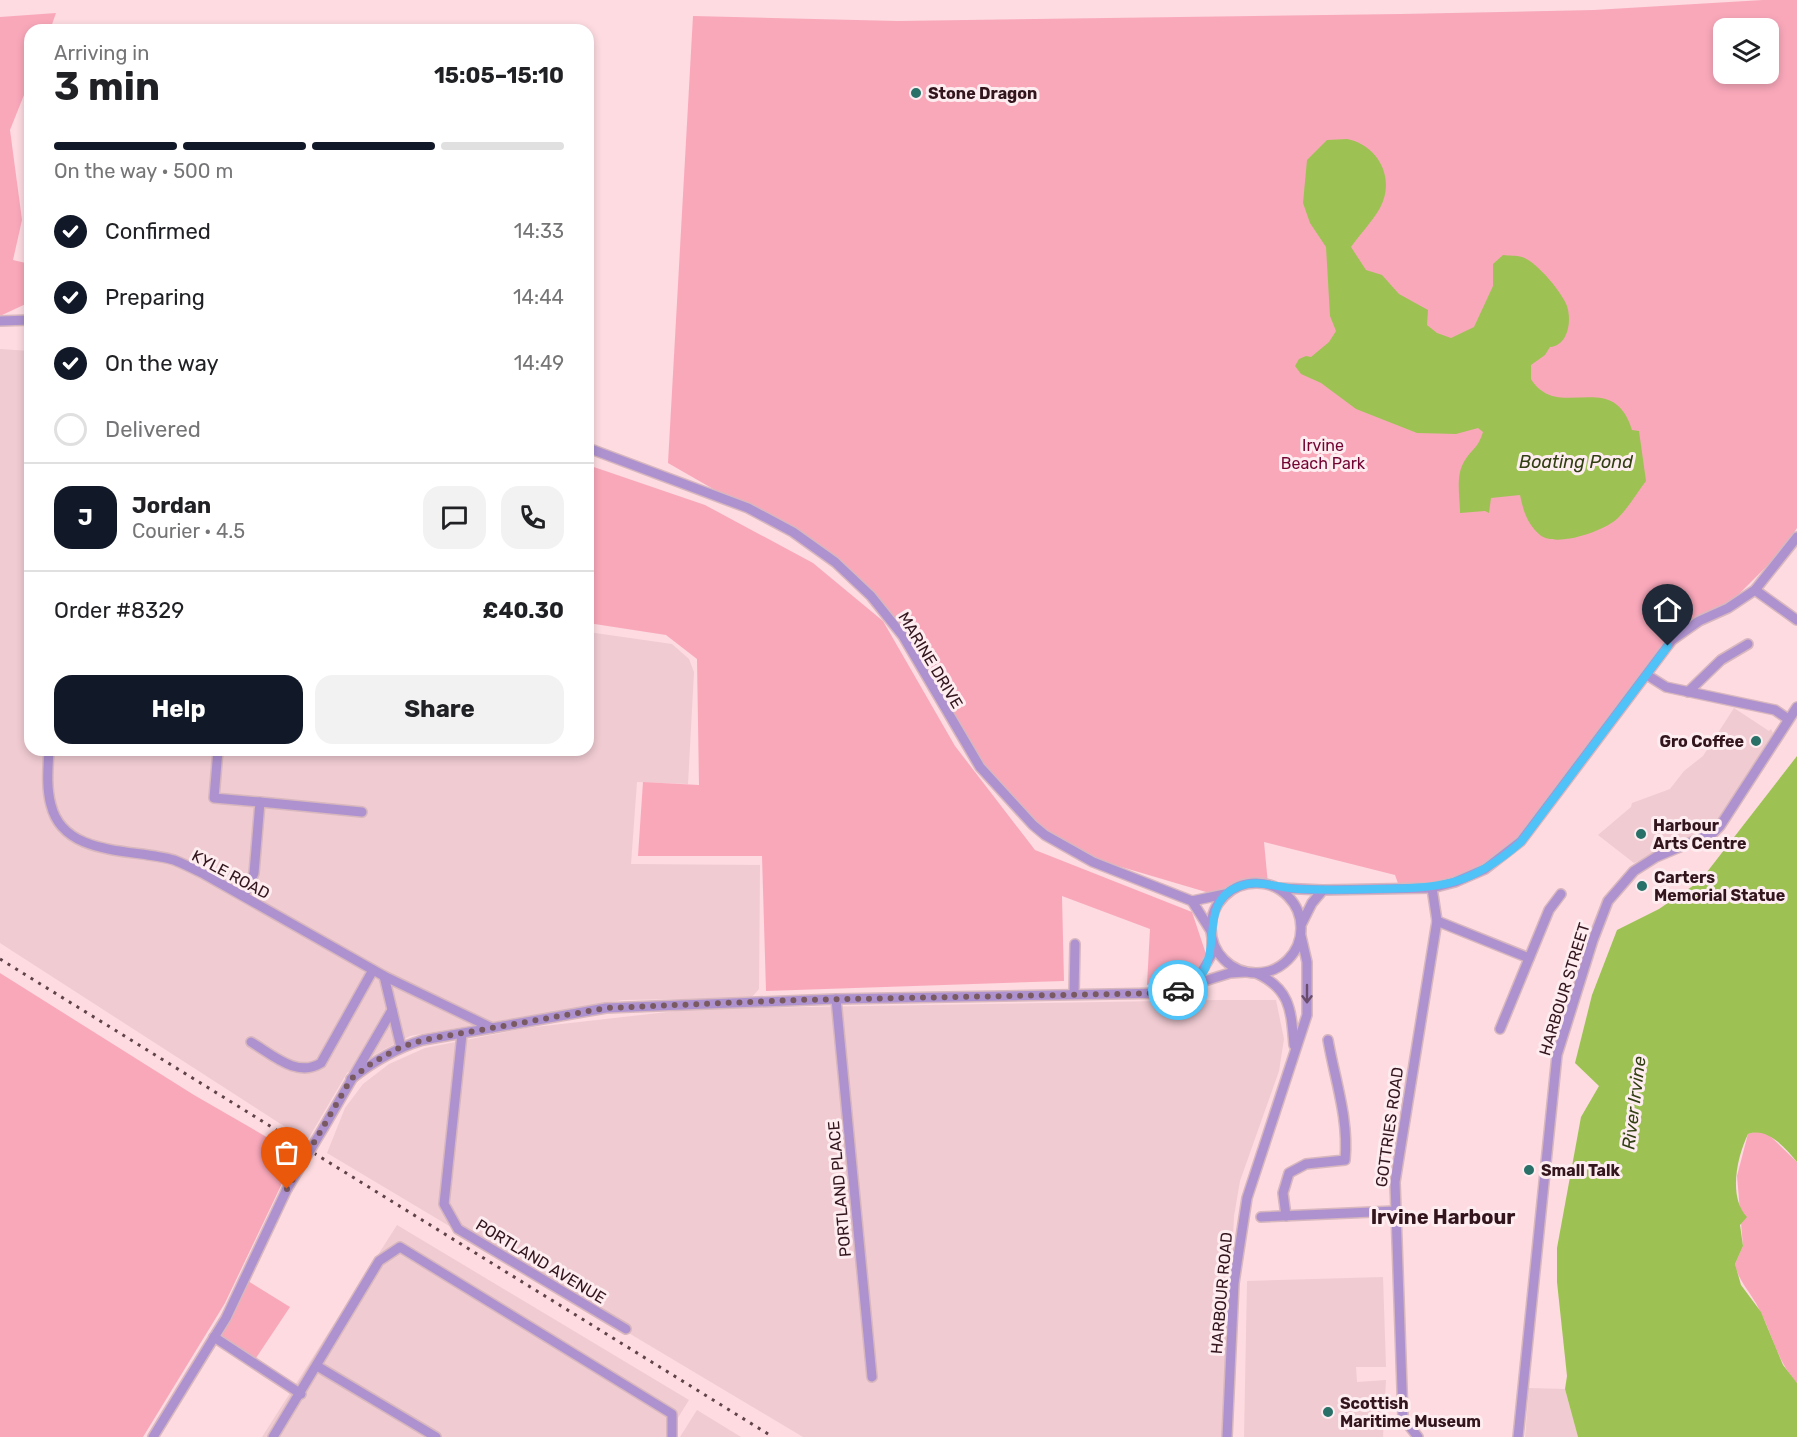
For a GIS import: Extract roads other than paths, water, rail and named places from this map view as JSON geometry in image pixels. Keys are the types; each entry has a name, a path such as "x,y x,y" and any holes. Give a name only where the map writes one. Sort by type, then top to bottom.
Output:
{"street":[{"path":"0,321 24,321"},
{"name":"MARINE DRIVE","path":"594,450 748,508 793,532 835,562 871,596 903,636 980,767 1033,825 1045,835 1093,862 1192,901"},
{"path":"1245,972 1234,967 1219,953 1212,935 1192,901 1222,896 1236,887 1250,883 1268,884 1279,888 1323,890 1432,888 1471,876 1496,862 1521,842 1672,640 1699,621 1728,608 1755,590 1797,537"},
{"path":"1755,590 1797,620"},
{"path":"1688,692 1721,660 1748,644"},
{"path":"1647,675 1666,687 1775,710 1788,719"},
{"name":"HARBOUR STREET","path":"1518,1437 1557,1055 1593,940 1608,901 1634,871 1656,857 1713,833 1720,826 1797,707"},
{"name":"KYLE ROAD","path":"50,756 48,780 51,808 67,832 92,846 174,860 244,896 384,976 492,1028"},
{"path":"218,756 214,798 362,812"},
{"path":"244,896 254,873 260,802"},
{"path":"1194,984 1212,954 1215,909 1223,897 1236,887"},
{"path":"351,1079 372,1063 401,1047 606,1008 836,999 1166,993 1245,972 1256,973 1278,967 1292,956 1301,936 1302,923 1298,908 1279,888"},
{"name":"GOTTRIES ROAD","path":"1418,1437 1403,1418 1395,1182 1437,921 1432,888"},
{"path":"1302,923 1312,903 1323,890"},
{"path":"1500,1029 1549,910 1561,894"},
{"path":"1437,921 1529,958"},
{"name":"HARBOUR ROAD","path":"1227,1437 1234,1283 1247,1198 1307,1015 1307,962 1301,936"},
{"path":"1074,994 1075,944"},
{"path":"251,1042 298,1069 311,1069 321,1063 373,970"},
{"name":"HARBOUR ROAD","path":"1256,973 1268,978 1283,992 1288,1001 1295,1051"},
{"path":"384,976 401,1047"},
{"name":"PORTLAND PLACE","path":"836,999 872,1377"},
{"path":"158,1436 246,1280 287,1189 392,1010"},
{"name":"PORTLAND AVENUE","path":"462,1034 444,1204 458,1229 626,1329"},
{"path":"1286,1216 1283,1193 1289,1173 1306,1164 1345,1160 1347,1141 1344,1111 1328,1040"},
{"path":"1261,1217 1395,1211"},
{"path":"273,1437 301,1394 379,1261 400,1247 672,1414 672,1437"},
{"path":"214,1337 301,1394"},
{"path":"317,1365 436,1437"}],"water":[{"name":"Boating Pond","path":"1347,139 1358,142 1375,156 1381,164 1386,185 1380,208 1351,247 1366,270 1382,275 1399,294 1428,310 1427,325 1437,333 1451,338 1474,327 1493,286 1493,264 1503,255 1520,256 1534,264 1560,293 1567,306 1569,319 1565,338 1556,346 1550,347 1545,355 1531,365 1531,379 1542,391 1556,397 1599,398 1612,402 1623,412 1632,430 1639,431 1646,481 1625,510 1612,523 1592,533 1568,539 1547,539 1536,531 1529,521 1520,495 1491,498 1489,513 1485,511 1460,513 1460,472 1483,432 1478,428 1456,434 1417,433 1356,409 1321,383 1301,374 1295,366 1299,359 1306,356 1311,357 1329,342 1336,331 1330,316 1326,247 1310,223 1303,203 1307,160 1327,140"},
{"name":"River Irvine","path":"1797,756 1797,1162 1769,1136 1762,1133 1748,1134 1736,1177 1738,1199 1747,1217 1740,1225 1743,1246 1735,1264 1741,1285 1761,1312 1783,1365 1797,1383 1797,1437 1578,1437 1565,1389 1567,1376 1557,1282 1557,1248 1581,1117 1599,1086 1575,1063 1592,995 1617,930 1659,909 1700,881"}],"railway":[{"path":"0,959 773,1437"}],"place":[{"name":"Stone Dragon","path":"916,93"},
{"name":"Gro Coffee","path":"1756,741"},
{"name":"Harbour Arts Centre","path":"1641,834"},
{"name":"Carters Memorial Statue","path":"1642,886"},
{"name":"Small Talk","path":"1529,1170"},
{"name":"Scottish Maritime Museum","path":"1328,1412"}],"district":[{"name":"Irvine Harbour","path":"1443,1217"}],"park label":[{"name":"Irvine Beach Park","path":"1323,454"}]}
